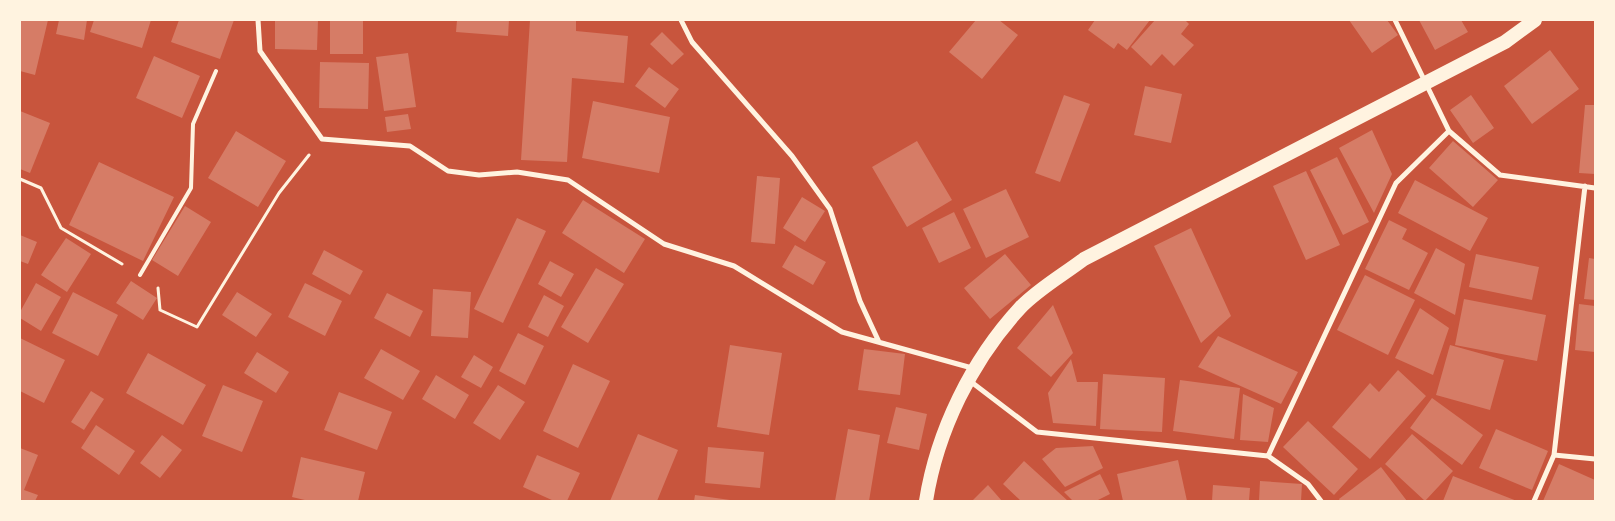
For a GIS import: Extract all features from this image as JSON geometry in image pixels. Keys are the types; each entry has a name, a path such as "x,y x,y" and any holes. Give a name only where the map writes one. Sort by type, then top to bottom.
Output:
{"highway":[{"path":"926,501 930,476 957,402 986,350 1022,307 1084,259 1426,84 1505,42 1535,20"}],"street":[{"path":"258,20 260,51 322,139 410,146 448,171 479,175 517,172 568,180 664,244 734,266 842,332 879,342 972,375 1037,432 1268,456 1308,484 1321,501"},
{"path":"681,20 692,42 792,156 830,209 860,301 879,342"},
{"path":"1396,20 1449,131 1500,175 1595,188"},
{"path":"1268,456 1396,183 1449,131"},
{"path":"1534,501 1554,455 1585,186"},
{"path":"1554,455 1595,459"}],"lane":[{"path":"140,275 191,188 193,124 216,72"}],"building":[{"path":"20,20 48,20 35,75 20,71"},
{"path":"59,20 87,20 84,40 56,34"},
{"path":"94,20 151,20 142,48 90,32"},
{"path":"179,20 234,20 220,59 171,42"},
{"path":"275,20 318,20 317,50 275,49"},
{"path":"330,20 363,20 363,54 330,54"},
{"path":"457,20 509,20 508,36 456,32"},
{"path":"530,20 576,20 576,31 628,36 624,83 572,78 567,162 521,160"},
{"path":"976,20 999,20 1018,35 982,79 949,52"},
{"path":"1095,20 1150,20 1127,50 1118,43 1114,49 1088,30"},
{"path":"1155,20 1185,20 1189,24 1181,34 1194,45 1174,66 1162,54 1151,66 1131,47"},
{"path":"1349,20 1387,20 1398,35 1372,53"},
{"path":"1419,20 1461,20 1468,32 1435,50"},
{"path":"662,32 684,54 672,65 650,44"},
{"path":"1550,50 1579,89 1532,124 1504,86"},
{"path":"408,53 416,107 384,111 376,57"},
{"path":"154,56 200,76 182,118 136,98"},
{"path":"320,62 369,63 368,109 319,108"},
{"path":"649,67 679,89 665,108 635,86"},
{"path":"1145,86 1182,94 1171,143 1134,135"},
{"path":"1064,95 1090,104 1060,182 1035,173"},
{"path":"1471,95 1494,128 1473,143 1450,110"},
{"path":"593,101 670,117 659,173 582,158"},
{"path":"1585,105 1595,105 1595,174 1579,173"},
{"path":"20,111 50,123 30,173 20,169"},
{"path":"408,114 411,129 387,132 385,117"},
{"path":"1372,130 1392,174 1374,213 1339,148"},
{"path":"236,131 286,161 258,207 208,178"},
{"path":"917,141 952,200 907,227 872,167"},
{"path":"1453,141 1498,180 1473,207 1429,168"},
{"path":"1337,157 1369,222 1343,235 1310,170"},
{"path":"99,162 174,197 143,261 69,225"},
{"path":"1306,171 1340,245 1306,260 1273,186"},
{"path":"757,176 780,178 775,244 751,242"},
{"path":"1415,180 1488,218 1470,251 1398,213"},
{"path":"1006,189 1029,237 986,258 963,209"},
{"path":"802,197 825,211 805,242 783,228"},
{"path":"583,200 645,239 624,273 562,233"},
{"path":"185,206 211,222 178,276 152,260"},
{"path":"954,212 971,248 939,263 922,228"},
{"path":"517,218 546,231 503,323 474,309"},
{"path":"1389,220 1407,229 1402,239 1428,253 1409,290 1365,269"},
{"path":"1191,228 1231,316 1201,343 1154,246"},
{"path":"20,235 37,242 28,264 20,261"},
{"path":"66,238 91,254 67,292 41,275"},
{"path":"795,245 826,262 813,285 782,267"},
{"path":"1436,248 1465,264 1455,315 1414,293"},
{"path":"324,250 363,271 350,295 312,274"},
{"path":"1005,254 1031,285 990,319 964,288"},
{"path":"1476,254 1539,267 1532,300 1469,287"},
{"path":"1589,258 1595,259 1595,300 1584,299"},
{"path":"550,261 574,274 561,297 538,284"},
{"path":"596,268 624,284 588,343 561,327"},
{"path":"1365,275 1415,300 1388,355 1337,330"},
{"path":"131,281 157,298 143,320 116,303"},
{"path":"36,283 61,297 41,331 20,318 20,312"},
{"path":"305,283 342,301 325,336 288,317"},
{"path":"433,289 471,292 468,338 431,336"},
{"path":"73,292 118,315 98,356 52,333"},
{"path":"237,292 272,314 256,337 222,315"},
{"path":"387,293 423,311 410,337 374,318"},
{"path":"544,295 564,306 548,337 528,327"},
{"path":"1464,299 1546,315 1537,361 1455,345"},
{"path":"1579,304 1595,306 1595,352 1575,350"},
{"path":"1053,305 1073,353 1051,377 1017,348"},
{"path":"1420,308 1449,328 1433,375 1395,358"},
{"path":"518,333 544,346 525,385 499,371"},
{"path":"1218,336 1298,372 1281,404 1198,367"},
{"path":"20,338 65,360 44,403 20,391"},
{"path":"730,345 782,353 769,435 717,427"},
{"path":"1450,345 1504,360 1490,410 1436,395"},
{"path":"381,349 420,371 403,400 364,378"},
{"path":"864,349 905,354 900,395 858,390"},
{"path":"257,352 289,372 276,393 244,373"},
{"path":"148,353 206,385 183,425 126,393"},
{"path":"474,355 493,367 481,388 461,377"},
{"path":"1071,359 1077,382 1098,382 1096,426 1053,423 1048,393"},
{"path":"573,364 610,381 578,448 543,431"},
{"path":"1398,370 1426,396 1370,459 1332,427 1370,383 1379,392"},
{"path":"1103,374 1165,378 1162,432 1100,429"},
{"path":"436,375 469,395 455,419 422,399"},
{"path":"1180,380 1240,388 1234,439 1173,431"},
{"path":"223,385 263,401 242,452 202,436"},
{"path":"498,385 525,402 500,440 473,423"},
{"path":"91,391 104,399 84,430 71,422"},
{"path":"339,392 392,412 377,450 324,430"},
{"path":"1243,394 1274,408 1268,442 1240,440"},
{"path":"1432,398 1483,435 1462,465 1410,428"},
{"path":"896,407 927,414 919,450 887,443"},
{"path":"1308,421 1358,469 1334,495 1283,447"},
{"path":"96,425 135,451 119,475 81,448"},
{"path":"848,429 880,435 869,501 835,501"},
{"path":"1496,429 1548,451 1532,490 1479,468"},
{"path":"638,434 678,450 657,501 610,501"},
{"path":"1412,434 1453,471 1425,501 1385,464"},
{"path":"162,435 182,450 160,478 140,463"},
{"path":"1093,446 1103,468 1065,487 1042,459 1056,448"},
{"path":"708,447 764,452 760,488 705,483"},
{"path":"20,448 38,455 24,490 38,495 35,501 20,501"},
{"path":"537,455 580,473 567,501 554,501 523,487"},
{"path":"301,457 365,472 358,501 309,501 292,497"},
{"path":"1178,460 1187,501 1123,501 1117,474"},
{"path":"1024,461 1068,501 1021,501 1003,484"},
{"path":"1559,464 1595,480 1595,501 1543,501"},
{"path":"1381,467 1407,501 1340,501 1339,499"},
{"path":"1100,474 1110,494 1096,501 1073,501 1064,492"},
{"path":"1453,476 1517,501 1443,501"},
{"path":"1260,481 1302,484 1301,501 1259,501"},
{"path":"988,485 1002,501 972,501"},
{"path":"1213,485 1250,488 1249,501 1212,501"},
{"path":"695,495 730,500 694,501"}]}
